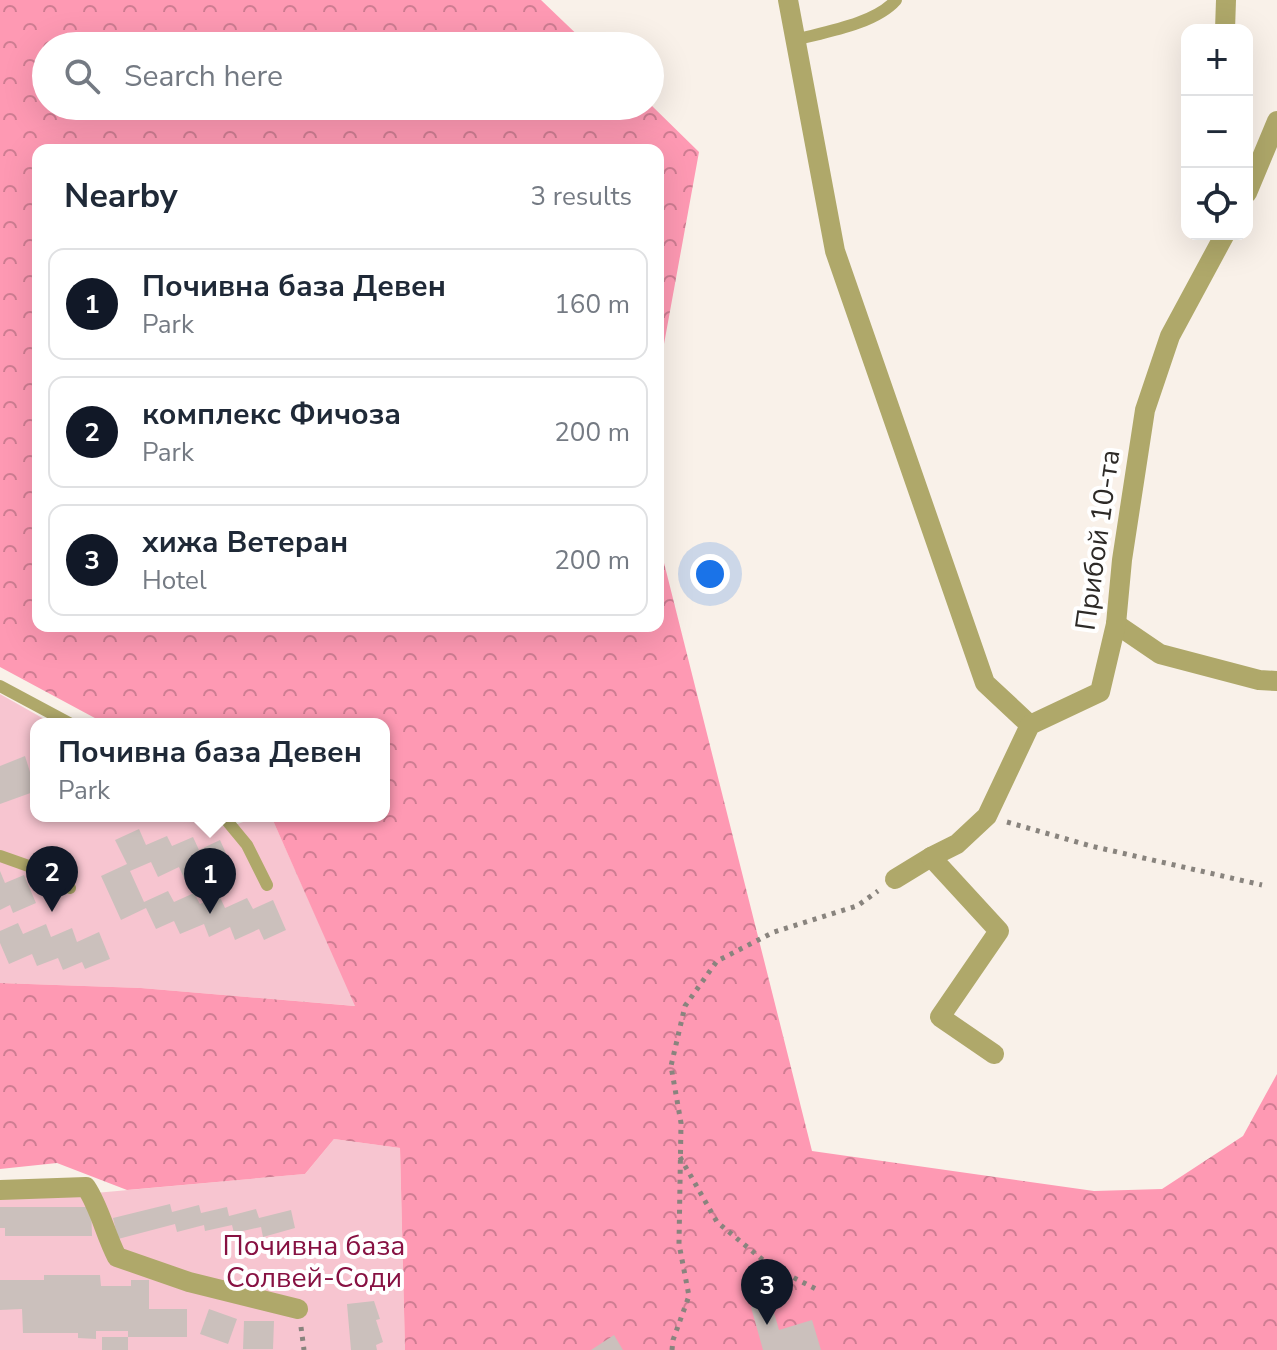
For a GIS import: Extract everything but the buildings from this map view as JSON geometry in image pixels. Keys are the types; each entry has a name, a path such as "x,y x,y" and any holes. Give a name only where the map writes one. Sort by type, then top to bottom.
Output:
{"street":[{"path":"788,0 835,251 985,683 1030,725 987,816 957,844 895,879"},
{"path":"1225,24 1226,0"},
{"path":"1253,179 1277,121"},
{"name":"Прибой 10-та","path":"1030,725 1100,692 1116,624 1122,560 1145,410 1170,336 1222,240"},
{"path":"1116,624 1160,654 1259,680 1277,681"},
{"path":"931,857 999,931 940,1017 994,1054"},
{"path":"0,1190 86,1187 96,1201 106,1235 117,1257 189,1282 298,1309"}],"lane":[{"path":"795,40 857,23 891,6 896,0"},
{"path":"0,686 60,718"},
{"path":"228,822 247,845 267,885"},
{"path":"0,856 37,869 70,888"}],"path":[{"path":"987,816 1091,846 1262,885"},
{"path":"672,1350 689,1296 679,1244 681,1123 671,1066 685,1006 717,961 774,932 857,906 895,879"},
{"path":"679,1156 717,1222 769,1265 816,1289"}],"green space":[{"path":"0,0 541,0 574,32 32,32 32,120 664,118 699,152 664,344 664,144 32,144 32,632 664,632 664,563 812,1151 1094,1191 1162,1189 1243,1136 1277,1074 1277,1350 405,1350 400,1148 334,1139 305,1174 127,1190 57,1163 0,1169 0,983 141,988 355,1006 274,822 390,822 390,718 95,718 0,667"},
{"path":"0,694 42,718 30,718 30,822 217,822 226,828 243,822 274,822 356,1006 141,988 0,983"},
{"name":"Почивна база Солвей-Соди","path":"334,1139 400,1148 405,1350 0,1350 0,1198 73,1195 305,1174"}],"place":[{"name":"комплекс Фичоза","path":"52,912"},
{"name":"Почивна база Девен","path":"210,914"},
{"name":"хижа Ветеран","path":"767,1325"}]}
